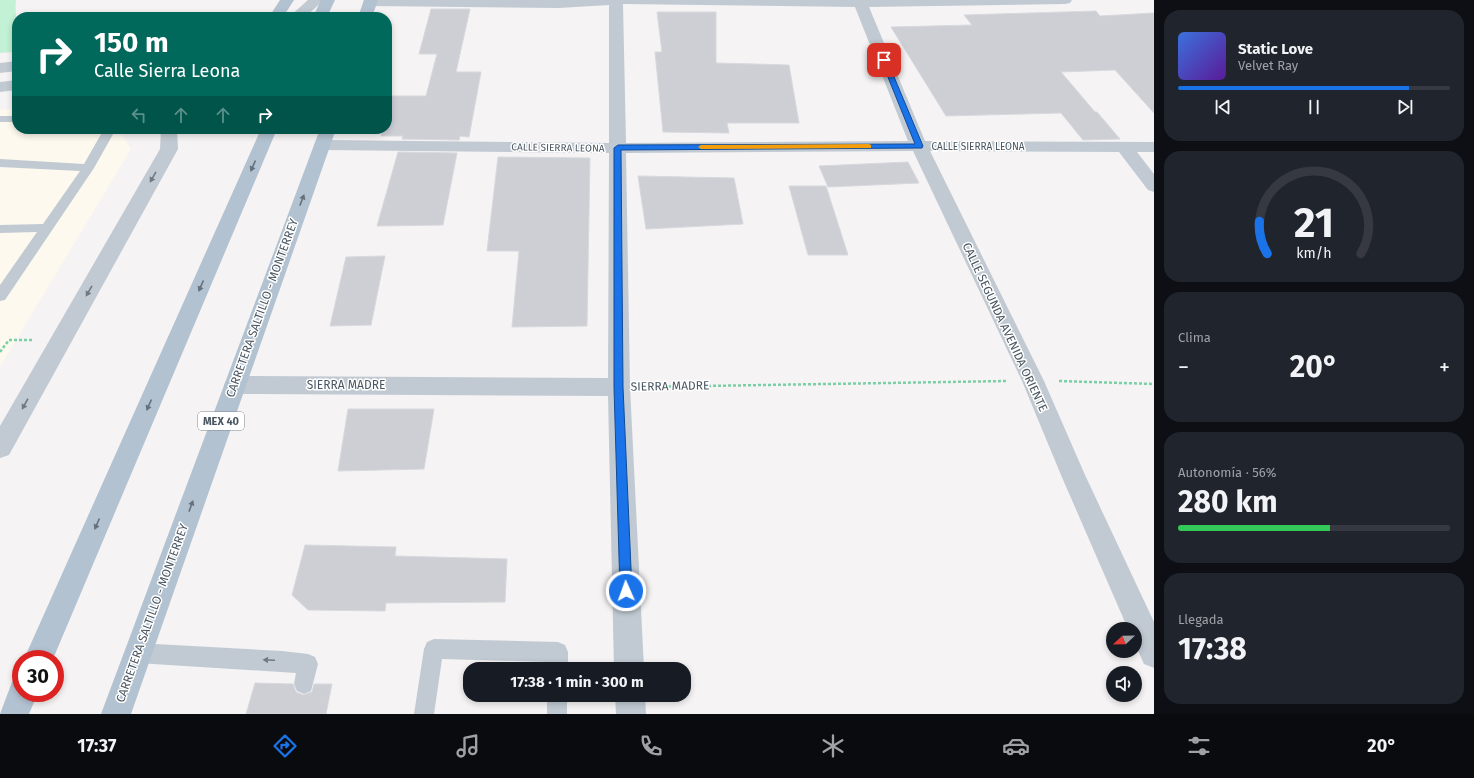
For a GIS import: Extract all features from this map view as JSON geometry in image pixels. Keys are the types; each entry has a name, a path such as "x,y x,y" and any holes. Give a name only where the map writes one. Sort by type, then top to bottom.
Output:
{"main road":[{"path":"279,12 287,0"},
{"path":"322,12 328,0"},
{"path":"367,12 370,1"},
{"path":"42,650 267,134"},
{"name":"CARRETERA SALTILLO - MONTERREY","path":"116,714 326,137"},
{"path":"14,714 19,702"}],"street":[{"path":"302,12 317,0"},
{"path":"370,1 559,4 616,0 1066,0"},
{"path":"616,0 619,387 629,662"},
{"name":"CALLE SEGUNDA AVENIDA ORIENTE","path":"859,1 919,146 1032,381 1154,654"},
{"path":"0,68 12,67"},
{"path":"0,87 12,86"},
{"name":"CALLE SIERRA LEONA","path":"326,137 618,148 919,146 1154,147"},
{"path":"0,448 169,139"},
{"path":"1124,147 1154,186"},
{"name":"SIERRA MADRE","path":"235,385 619,387"},
{"path":"630,702 631,714"}],"lane":[{"path":"0,119 12,119"},
{"path":"0,296 88,168 107,134"},
{"path":"0,163 88,168"},
{"path":"0,229 46,228"},
{"path":"424,714 434,649 558,652 558,662"},
{"path":"137,653 282,661 308,664 304,684"},
{"path":"557,702 557,714"}],"path":[{"path":"0,352 9,340"},
{"name":"SIERRA MADRE","path":"619,387 1032,381 1154,384"}],"shaded area":[{"path":"12,109 12,134 121,134 131,149 0,367 0,110"}],"green space":[{"path":"0,0 16,0 16,12 12,12 12,52 0,53"}],"building":[{"path":"431,9 470,9 456,72 481,72 469,137 460,136 459,140 402,139 403,136 381,136 382,134 392,134 392,96 426,96 437,54 419,54"},
{"path":"1096,11 1100,16 1154,13 1154,113 1115,70 1061,72 1120,139 1083,140 1061,113 946,116 891,27 972,25 964,15"},
{"path":"657,12 716,12 716,63 789,65 799,123 727,123 729,133 663,132 655,52 662,52"},
{"path":"398,152 457,153 443,225 377,226"},
{"path":"498,157 590,158 587,326 512,327 519,251 487,251"},
{"path":"908,162 919,183 828,187 819,166"},
{"path":"638,176 734,178 743,224 646,229"},
{"path":"789,186 826,186 848,255 808,255"},
{"path":"385,256 371,325 330,326 346,257"},
{"path":"348,409 434,409 424,469 338,471"},
{"path":"305,545 396,547 395,556 507,559 505,602 386,603 385,611 308,610 292,595"},
{"path":"255,683 293,684 296,692 303,695 312,692 314,684 332,684 326,714 246,714"}],"slow traffic":[{"path":"701,147 869,146"}],"route":[{"path":"626,591 619,387 618,148 919,146 884,60"}]}
